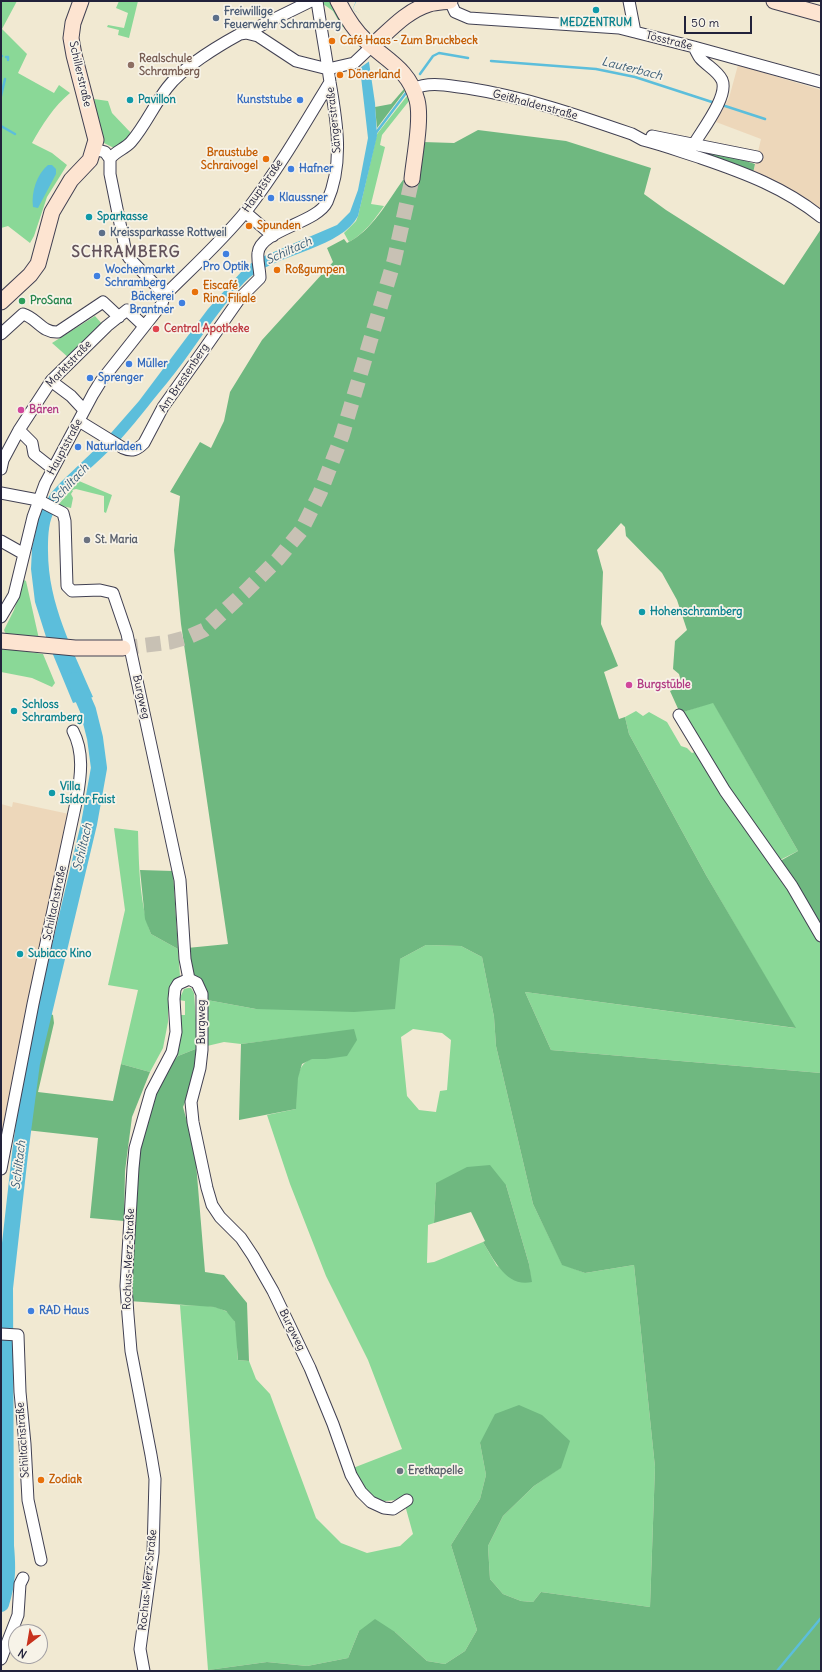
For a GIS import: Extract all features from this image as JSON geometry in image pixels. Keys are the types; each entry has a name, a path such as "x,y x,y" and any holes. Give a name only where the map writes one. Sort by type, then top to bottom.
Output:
{"main road":[{"name":"Schillerstraße","path":"81,1 73,23 71,38 96,140 94,149"},
{"path":"338,1 352,25 369,46 400,70 413,89 418,101 418,130 412,179"},
{"path":"369,46 409,14 415,5 450,1"},
{"path":"774,1 821,14"},
{"path":"1,302 30,275 38,264 42,254 47,226 52,212 71,180 90,160 94,149"},
{"path":"1,641 75,648 123,648"}],"street":[{"path":"251,34 258,27 311,1"},
{"path":"317,1 328,69"},
{"name":"Tösstraße","path":"450,1 455,12 469,18 619,28 821,82"},
{"path":"629,1 635,32"},
{"path":"110,159 113,155 131,143 167,88 176,78 193,64 240,34 251,34 258,36 296,61 328,69 354,63 369,46"},
{"path":"694,47 700,58 712,67 722,81 724,88 721,100 694,144"},
{"name":"Sängerstraße","path":"258,253 262,244 273,236 318,212 326,204 333,187 338,155 335,114 328,69"},
{"name":"Hauptstraße","path":"1,616 14,595 24,554 53,469 101,381 162,304 164,296 203,258 245,212 266,185 330,82"},
{"name":"Geißhaldenstraße","path":"413,89 428,84 451,86 513,96 558,109 632,134 643,140 738,170 787,193 821,217"},
{"name":"Geißhaldenstraße","path":"632,134 646,134 757,157"},
{"path":"94,149 105,152 110,159 110,174 126,253 163,293 164,296"},
{"path":"245,212 273,236"},
{"name":"Am Brestenberg","path":"79,420 118,445 129,450 139,448 163,407 185,378 240,298 260,278 258,253"},
{"path":"1,334 21,314 27,316 44,329 52,332 58,332 103,302 118,317 127,310 144,326"},
{"name":"Marktstraße","path":"1,468 3,460 19,430 51,381 118,317"},
{"path":"51,381 70,396 84,410"},
{"path":"19,430 32,443 34,454 53,469"},
{"path":"1,493 41,501"},
{"name":"Burgweg","path":"41,501 61,512 65,521 67,586 72,591 100,590 113,593 127,634 180,880 185,959 189,979 197,983 202,994 202,1050 200,1068 191,1102 193,1122 206,1188 212,1205 220,1217 241,1238 273,1291 310,1368 333,1424 351,1475 361,1492 371,1502 384,1508 393,1508 401,1505 407,1500"},
{"path":"1,541 24,554"},
{"path":"679,715 725,791 792,886 821,936"},
{"name":"Schiltachstraße","path":"1,1169 33,1004 81,775 80,752 78,741 73,731"},
{"name":"Rochus-Merz-Straße","path":"144,1671 140,1649 153,1553 155,1479 152,1455 131,1351 128,1315 126,1286 132,1168 135,1148 151,1092 172,1052 176,1032 174,999 175,989 178,984 189,979"},
{"name":"Schiltachstraße","path":"6,1334 18,1335 20,1392 28,1500 41,1560"},
{"path":"1,1659 18,1614 20,1584 23,1578"}],"shaded area":[{"path":"738,65 821,90 821,214 753,173 761,139 716,122 729,98"},
{"path":"13,802 69,814 1,1140 1,804 12,807"}],"green space":[{"path":"1,1 17,1 2,29 27,54 18,73 54,93 59,85 70,93 49,116 32,143 52,153 67,165 47,197 34,236 30,243 8,226 1,228"},
{"path":"119,1 138,1 129,38 118,35 119,30 107,27 108,25 124,28 128,13 116,8"},
{"path":"319,1 331,1 347,25 342,27 333,11"},
{"path":"404,89 405,91 377,128 375,107 391,104"},
{"path":"407,96 409,101 382,135 380,145 385,147 371,204 384,206 373,221 349,242 344,233 356,221 358,216 377,134"},
{"path":"94,99 108,101 112,113 131,133 124,142 114,148 102,142"},
{"path":"478,130 566,141 651,168 644,194 666,210 784,285 821,229 821,930 780,861 798,851 713,703 680,713 670,691 679,687 681,681 679,674 673,669 675,641 687,630 677,600 662,573 626,536 625,527 621,523 597,550 603,572 601,624 618,666 604,672 619,719 625,717 629,734 706,875 796,1028 525,992 551,1050 821,1073 821,1671 208,1671 267,1662 307,1666 348,1658 359,1631 375,1619 395,1632 427,1661 445,1664 465,1651 477,1630 451,1545 480,1499 486,1475 480,1443 495,1414 519,1405 542,1415 570,1441 561,1468 534,1486 503,1516 488,1546 490,1579 503,1594 521,1601 533,1602 541,1592 650,1607 655,1467 634,1265 585,1273 562,1265 533,1204 496,1046 494,1017 482,957 461,946 426,945 400,959 395,1009 354,1012 256,1009 207,1000 190,973 187,948 228,944 181,624 174,550 180,496 170,492 200,442 211,448 224,421 230,392 262,340 333,262 327,248 344,239 347,243 356,238 371,224 403,180 414,182 419,178 423,142 454,143"},
{"path":"705,153 731,156 755,164 753,173 709,158"},
{"path":"95,316 103,325 69,358 52,343"},
{"path":"79,481 112,495 106,513 104,512 104,496 76,489 72,490 73,491 71,494 73,498 71,508 58,505"},
{"path":"24,580 26,581 39,639 24,639 9,636 4,630 14,610"},
{"path":"3,648 43,654 55,683 52,687 32,678 1,672 1,649"},
{"path":"713,702 798,851 780,860 821,930 821,1073 551,1050 525,992 795,1028 706,875 629,734 625,717 636,711 643,716 649,712 667,722 681,746 687,748 692,753 703,749 680,713"},
{"path":"114,828 138,831 139,870 142,896 151,934 178,949 180,976 168,994 168,1022 163,1048 150,1072 121,1064 138,990 108,985 125,910"},
{"path":"140,870 173,871 178,949 151,934 145,919"},
{"path":"426,945 461,946 482,957 494,1017 496,1046 533,1204 562,1264 585,1273 634,1265 655,1467 650,1607 541,1592 533,1602 521,1601 503,1594 490,1579 488,1546 503,1516 534,1486 560,1468 480,1443 486,1475 480,1499 451,1545 477,1630 465,1651 445,1664 427,1661 395,1632 359,1631 348,1658 307,1666 267,1662 208,1670 180,1305 211,1306 225,1311 231,1316 236,1326 238,1360 249,1361 256,1379 270,1394 316,1518 341,1543 367,1553 400,1546 413,1534 403,1498 383,1501 376,1500 366,1492 353,1468 402,1449 368,1360 326,1276 290,1184 267,1115 296,1109 296,1088 301,1068 311,1059 326,1059 354,1030 241,1044 224,1042 207,1046 207,1000 256,1009 400,959","holes":["413,1029 442,1033 451,1040 447,1090 440,1091 436,1112 419,1110 407,1096 401,1037","436,1183 506,1185 529,1264 531,1282 497,1266 483,1242 434,1262 427,1263 428,1225 434,1223"]},
{"path":"191,988 194,993 198,1048 178,1056 174,1060 177,1050 178,1015 185,1015 185,1001 179,1000 184,989"},
{"path":"48,1013 53,1015 54,1023 38,1092 113,1101 121,1064 150,1072 132,1117 125,1171 124,1221 90,1218 98,1138 26,1130 37,1062"},
{"path":"354,1029 357,1040 347,1056 312,1059 302,1064 298,1078 296,1109 239,1120 241,1044"},
{"path":"198,1048 196,1076 183,1107 195,1151 205,1272 224,1275 247,1303 249,1361 238,1360 235,1322 226,1311 214,1307 129,1301 133,1222 142,1130 164,1072 178,1056"},
{"path":"490,1165 506,1185 529,1264 532,1282 523,1283 515,1281 502,1271 483,1242 485,1241 471,1212 434,1223 436,1183 467,1167"}],"water":[{"path":"345,1 356,2 353,8 359,13 369,62 375,103 377,136 358,216 350,227 325,243 279,261 247,279 224,306 175,372 121,439 89,469 64,496 58,505 51,518 48,537 49,571 52,590 63,626 93,697 73,703 47,640 35,602 31,569 32,548 40,512 51,493 104,441 139,401 208,309 242,271 255,260 337,225 350,212 358,190 368,138 360,68"},
{"path":"48,165 52,165 56,169 56,174 38,208 33,207 34,189 38,178"}],"pier":[{"path":"343,1 356,1 353,8 355,11 360,13 371,60 357,70 354,40"}],"waterway":[{"name":"Lauterbach","path":"420,74 433,56 439,53 468,58"},
{"path":"6,57 8,57 8,60"},
{"name":"Lauterbach","path":"491,61 596,69 635,77 715,103"},
{"path":"1,96 5,79"},
{"name":"Lauterbach","path":"375,134 406,93"},
{"name":"Lauterbach","path":"722,105 765,119"},
{"path":"1,126 15,134"},
{"name":"Schiltach","path":"1,1604 5,1589 7,1568 5,1288 20,1154 32,1063 89,824 99,768 95,738 88,710 75,680"},
{"path":"777,1671 821,1618"}],"tunnel":[{"path":"123,648 170,642 188,637 204,630 278,559 301,531 320,493 342,436 394,261 412,179"}],"place":[{"name":"MEDZENTRUM","path":"596,10"},
{"name":"Freiwillige Feuerwehr Schramberg","path":"216,18"},
{"name":"Café Haas - Zum Bruckbeck","path":"332,41"},
{"name":"Realschule Schramberg","path":"131,65"},
{"name":"Dönerland","path":"340,75"},
{"name":"Pavillon","path":"130,100"},
{"name":"Kunststube","path":"300,100"},
{"name":"Braustube Schraivogel","path":"266,159"},
{"name":"Hafner","path":"291,169"},
{"name":"Klaussner","path":"271,198"},
{"name":"Sparkasse","path":"89,217"},
{"name":"Spunden","path":"249,226"},
{"name":"Kreissparkasse Rottweil","path":"102,233"},
{"name":"Pro Optik","path":"226,254"},
{"name":"Roßgumpen","path":"277,270"},
{"name":"Wochenmarkt Schramberg","path":"97,276"},
{"name":"Eiscafé Rino Filiale","path":"195,292"},
{"name":"ProSana","path":"22,301"},
{"name":"Bäckerei Brantner","path":"182,303"},
{"name":"Central Apotheke","path":"156,329"},
{"name":"Müller","path":"129,364"},
{"name":"Sprenger","path":"90,378"},
{"name":"Bären","path":"21,410"},
{"name":"Naturladen","path":"78,447"},
{"name":"St. Maria","path":"87,540"},
{"name":"Hohenschramberg","path":"642,612"},
{"name":"Burgstüble","path":"629,685"},
{"name":"Schloss Schramberg","path":"14,711"},
{"name":"Villa Isidor Faist","path":"52,793"},
{"name":"Subiaco Kino","path":"20,954"},
{"name":"RAD Haus","path":"31,1311"},
{"name":"Eretkapelle","path":"400,1471"},
{"name":"Zodiak","path":"41,1480"}],"district":[{"name":"SCHRAMBERG","path":"126,253"}]}
